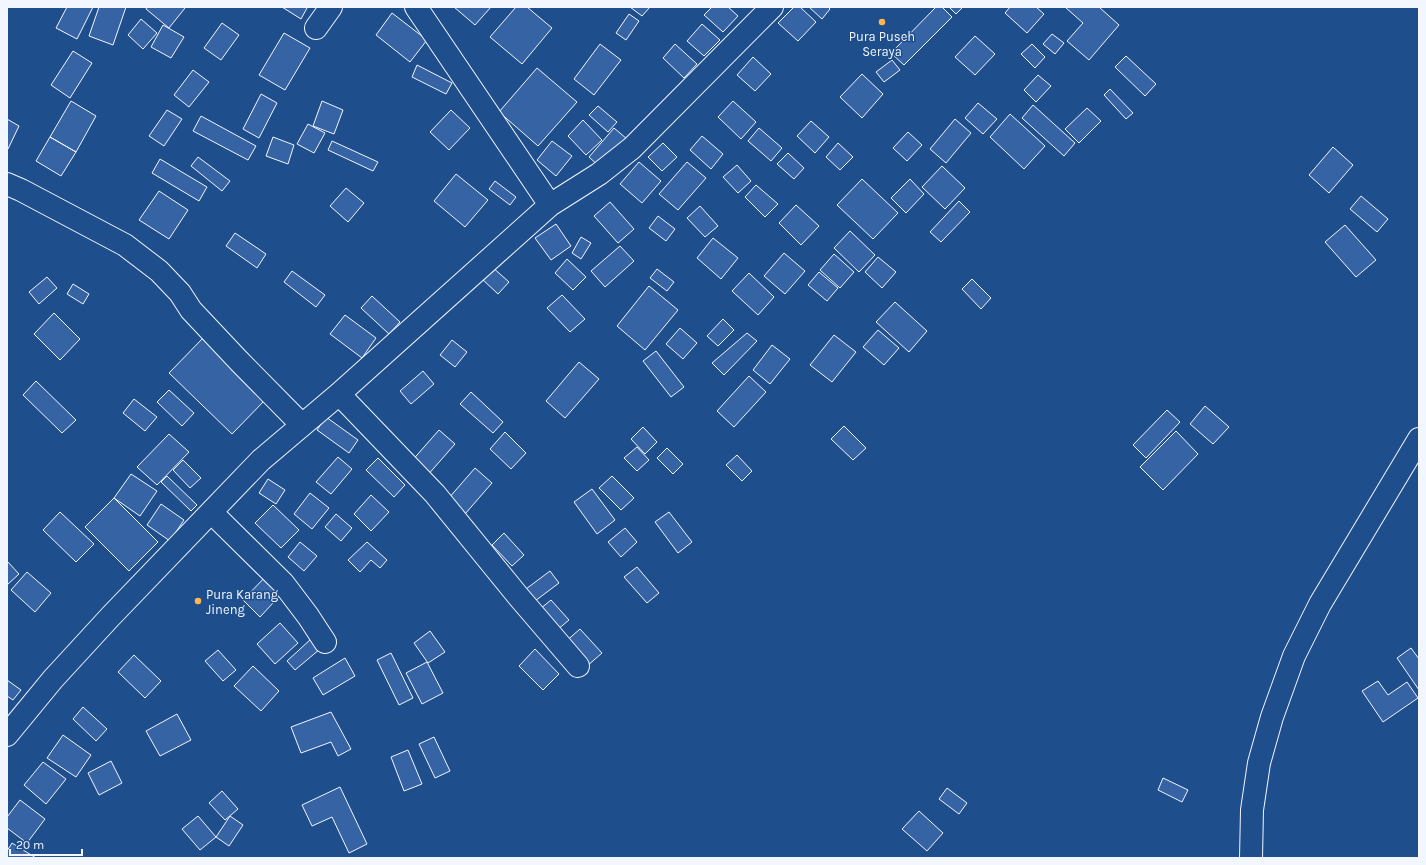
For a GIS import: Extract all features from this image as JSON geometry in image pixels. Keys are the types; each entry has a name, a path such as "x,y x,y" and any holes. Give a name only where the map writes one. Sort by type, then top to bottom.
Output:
{"street":[{"path":"316,28 331,7"},
{"path":"416,7 550,205"},
{"path":"7,734 53,679 110,617 261,460 339,394 550,205 599,174 632,148 772,7"},
{"path":"7,184 125,245 159,271 180,293 191,310 302,425"},
{"path":"339,394 435,494 518,596 578,666"},
{"path":"1251,858 1252,810 1259,763 1272,717 1294,656 1320,604 1419,439"},
{"path":"211,512 284,583 325,642"}],"building":[{"path":"67,7 93,7 77,39 56,28"},
{"path":"99,7 126,7 113,45 89,36"},
{"path":"147,7 185,8 169,28 146,9"},
{"path":"282,7 305,7 307,8 301,19"},
{"path":"454,7 491,7 475,25"},
{"path":"516,7 527,7 552,28 522,64 490,37"},
{"path":"630,7 650,7 642,16"},
{"path":"712,7 728,7 738,16 723,32 704,15"},
{"path":"794,7 800,7 816,22 798,41 778,23"},
{"path":"809,7 828,7 830,9 822,19"},
{"path":"936,7 942,7 952,17 904,65 891,53"},
{"path":"949,7 963,7 956,14"},
{"path":"1010,7 1036,7 1044,14 1027,33 1005,13"},
{"path":"1065,7 1099,7 1119,25 1089,60 1067,41 1083,23"},
{"path":"392,13 427,40 410,62 376,35"},
{"path":"629,14 639,21 626,40 616,33"},
{"path":"141,19 157,33 143,49 128,35"},
{"path":"222,23 239,35 221,60 204,48"},
{"path":"702,24 720,40 704,56 687,41"},
{"path":"163,25 184,37 171,58 151,47"},
{"path":"284,33 310,48 285,90 259,75"},
{"path":"1052,34 1064,43 1055,54 1043,44"},
{"path":"975,36 995,54 975,75 955,57"},
{"path":"600,44 621,60 594,95 574,79"},
{"path":"675,44 697,64 684,78 663,58"},
{"path":"1032,44 1045,57 1035,68 1021,54"},
{"path":"73,51 92,63 70,98 51,85"},
{"path":"1126,56 1156,84 1145,96 1115,67"},
{"path":"753,57 771,74 755,91 737,75"},
{"path":"892,60 900,70 884,82 876,72"},
{"path":"417,65 452,83 446,94 412,77"},
{"path":"537,68 577,102 538,146 499,112"},
{"path":"193,70 209,82 189,107 174,95"},
{"path":"862,74 883,94 862,118 840,97"},
{"path":"1038,75 1051,86 1036,102 1024,90"},
{"path":"1110,89 1133,113 1126,119 1104,95"},
{"path":"261,94 277,103 259,138 243,129"},
{"path":"71,101 96,116 76,152 50,137"},
{"path":"322,101 343,110 334,134 313,126"},
{"path":"733,101 756,122 741,139 718,117"},
{"path":"978,103 997,119 983,134 965,118"},
{"path":"1033,105 1075,143 1064,156 1022,118"},
{"path":"598,106 617,122 608,132 589,115"},
{"path":"1087,108 1101,121 1079,143 1065,129"},
{"path":"167,110 182,119 164,146 149,136"},
{"path":"451,110 470,128 449,150 430,132"},
{"path":"1010,114 1045,146 1024,169 990,137"},
{"path":"201,116 256,146 248,160 193,131"},
{"path":"7,119 19,126 8,149 7,148"},
{"path":"955,119 971,133 946,163 930,149"},
{"path":"583,120 602,140 586,155 568,136"},
{"path":"811,121 829,137 815,153 797,136"},
{"path":"308,124 325,133 314,153 297,144"},
{"path":"614,128 627,139 601,168 589,157"},
{"path":"759,128 782,148 771,161 748,141"},
{"path":"908,132 922,145 907,161 893,148"},
{"path":"702,136 723,154 711,169 690,150"},
{"path":"50,137 76,152 61,176 36,161"},
{"path":"273,137 294,145 288,164 266,156"},
{"path":"332,141 378,162 373,171 328,150"},
{"path":"552,141 572,156 556,176 537,160"},
{"path":"663,143 677,157 662,171 648,157"},
{"path":"838,143 853,157 840,170 826,157"},
{"path":"1333,147 1353,165 1329,193 1309,175"},
{"path":"788,153 804,168 794,179 777,164"},
{"path":"198,157 230,181 222,191 191,166"},
{"path":"160,159 207,187 199,201 152,173"},
{"path":"639,162 661,181 642,203 620,184"},
{"path":"687,162 706,178 678,210 659,194"},
{"path":"737,165 751,181 738,193 723,177"},
{"path":"942,166 965,188 945,209 922,187"},
{"path":"456,174 488,200 465,227 434,201"},
{"path":"862,179 898,213 873,239 837,205"},
{"path":"910,179 924,194 906,213 891,198"},
{"path":"495,181 516,197 510,205 489,189"},
{"path":"756,185 778,204 765,217 745,197"},
{"path":"346,188 364,203 348,222 330,206"},
{"path":"159,191 188,210 169,239 139,220"},
{"path":"1361,196 1388,219 1377,232 1350,209"},
{"path":"959,201 970,212 941,242 930,232"},
{"path":"610,202 634,229 618,243 594,216"},
{"path":"796,205 819,226 801,245 779,223"},
{"path":"700,206 718,226 705,237 687,218"},
{"path":"658,216 675,229 666,241 649,228"},
{"path":"556,224 571,246 551,260 535,238"},
{"path":"1345,225 1376,260 1356,277 1325,242"},
{"path":"850,231 875,255 859,272 834,248"},
{"path":"235,233 266,254 257,268 226,246"},
{"path":"581,237 591,243 581,259 572,253"},
{"path":"713,238 738,258 721,279 697,258"},
{"path":"620,246 634,261 605,287 591,271"},
{"path":"784,253 805,271 785,294 764,276"},
{"path":"834,254 854,272 840,288 820,270"},
{"path":"878,257 896,272 882,288 865,272"},
{"path":"567,259 586,277 573,290 555,273"},
{"path":"491,266 509,282 498,294 481,278"},
{"path":"657,269 674,282 667,291 650,278"},
{"path":"292,271 325,295 316,307 284,282"},
{"path":"819,272 838,288 827,301 808,285"},
{"path":"749,273 774,297 758,315 732,291"},
{"path":"47,277 57,288 39,304 29,292"},
{"path":"972,279 991,298 981,309 962,289"},
{"path":"73,284 89,294 83,304 67,294"},
{"path":"649,286 678,310 645,350 617,326"},
{"path":"562,295 585,319 570,332 547,308"},
{"path":"372,296 400,322 389,334 361,308"},
{"path":"895,302 927,331 909,352 876,322"},
{"path":"54,313 80,339 60,360 34,334"},
{"path":"345,315 376,338 362,358 330,334"},
{"path":"723,319 734,330 718,346 707,336"},
{"path":"680,328 697,343 683,359 666,344"},
{"path":"878,330 899,348 884,365 863,347"},
{"path":"747,333 757,341 724,375 712,363"},
{"path":"834,335 856,352 832,382 810,365"},
{"path":"203,338 266,399 232,434 169,373"},
{"path":"452,340 467,352 455,367 440,355"},
{"path":"772,345 790,359 770,384 753,370"},
{"path":"656,351 684,387 671,397 643,361"},
{"path":"579,362 599,379 565,418 546,401"},
{"path":"423,371 434,384 411,404 400,391"},
{"path":"749,376 766,392 734,427 717,411"},
{"path":"36,381 76,420 62,433 23,395"},
{"path":"169,390 194,413 182,426 157,402"},
{"path":"471,392 503,422 493,433 460,404"},
{"path":"134,399 157,417 145,431 123,413"},
{"path":"1205,406 1229,427 1213,444 1190,424"},
{"path":"1167,410 1180,422 1146,458 1133,445"},
{"path":"326,417 358,440 349,453 317,430"},
{"path":"844,426 866,448 853,460 831,439"},
{"path":"643,427 657,442 645,454 631,439"},
{"path":"439,430 455,444 426,477 410,463"},
{"path":"1176,431 1198,454 1163,490 1140,467"},
{"path":"505,432 526,453 511,469 490,449"},
{"path":"169,434 189,452 157,485 137,467"},
{"path":"637,447 649,460 637,471 624,458"},
{"path":"667,448 683,464 673,474 657,458"},
{"path":"737,455 752,471 742,481 726,465"},
{"path":"338,457 352,469 331,494 316,482"},
{"path":"378,458 405,485 394,497 366,470"},
{"path":"183,460 201,478 190,488 173,470"},
{"path":"475,468 492,483 465,514 448,499"},
{"path":"131,474 157,491 140,516 114,498"},
{"path":"167,476 197,505 191,511 161,482"},
{"path":"612,476 634,498 621,510 599,488"},
{"path":"268,479 285,490 276,504 259,493"},
{"path":"592,489 615,520 597,534 574,502"},
{"path":"310,493 329,508 312,529 294,514"},
{"path":"371,495 389,512 371,531 354,514"},
{"path":"114,498 158,542 129,571 85,527"},
{"path":"161,504 184,520 170,541 147,525"},
{"path":"273,505 299,530 281,548 255,523"},
{"path":"60,512 94,544 76,562 43,530"},
{"path":"669,512 692,542 678,553 655,522"},
{"path":"336,514 352,528 341,541 325,527"},
{"path":"625,528 637,542 621,557 608,542"},
{"path":"504,533 524,555 512,566 492,545"},
{"path":"300,542 317,556 304,571 288,557"},
{"path":"367,542 387,560 380,568 371,560 360,572 348,560"},
{"path":"7,561 19,574 7,585"},
{"path":"637,567 659,593 647,603 624,577"},
{"path":"550,571 559,583 531,604 522,592"},
{"path":"27,572 51,593 35,612 11,590"},
{"path":"269,573 286,589 260,617 243,600"},
{"path":"551,600 569,620 557,630 540,609"},
{"path":"280,623 298,643 275,664 257,644"},
{"path":"580,629 602,653 586,667 564,643"},
{"path":"430,631 445,652 428,663 414,643"},
{"path":"311,639 320,649 295,670 287,661"},
{"path":"1411,648 1419,659 1419,690 1397,658"},
{"path":"535,649 559,674 543,690 519,666"},
{"path":"218,650 236,670 223,681 205,661"},
{"path":"391,653 413,698 399,705 377,660"},
{"path":"134,655 161,681 145,698 118,672"},
{"path":"345,658 355,676 323,695 313,678"},
{"path":"427,662 443,693 422,704 406,673"},
{"path":"253,666 279,691 261,711 234,686"},
{"path":"7,680 21,690 13,700 7,696"},
{"path":"1378,681 1388,695 1407,682 1418,698 1383,722 1362,691"},
{"path":"83,707 107,729 96,741 73,719"},
{"path":"331,712 351,749 338,756 331,742 301,753 291,727"},
{"path":"177,714 191,740 160,756 146,731"},
{"path":"63,735 91,755 76,777 47,758"},
{"path":"434,737 450,771 435,778 419,744"},
{"path":"408,750 422,784 404,791 391,757"},
{"path":"111,761 122,783 99,795 88,773"},
{"path":"43,762 66,779 46,804 24,785"},
{"path":"1163,778 1188,790 1182,802 1158,790"},
{"path":"340,787 367,844 349,853 332,817 312,826 302,805"},
{"path":"947,788 967,803 959,814 939,799"},
{"path":"222,791 238,809 225,820 209,803"},
{"path":"20,800 45,819 27,843 7,828 7,817"},
{"path":"919,811 943,833 927,851 902,829"},
{"path":"198,816 216,837 200,850 182,829"},
{"path":"230,816 243,825 229,846 216,837"},
{"path":"12,843 36,858 7,858 7,851"}],"place":[{"name":"Pura Puseh Seraya","path":"882,22"},
{"name":"Pura Karang Jineng","path":"198,601"}]}
